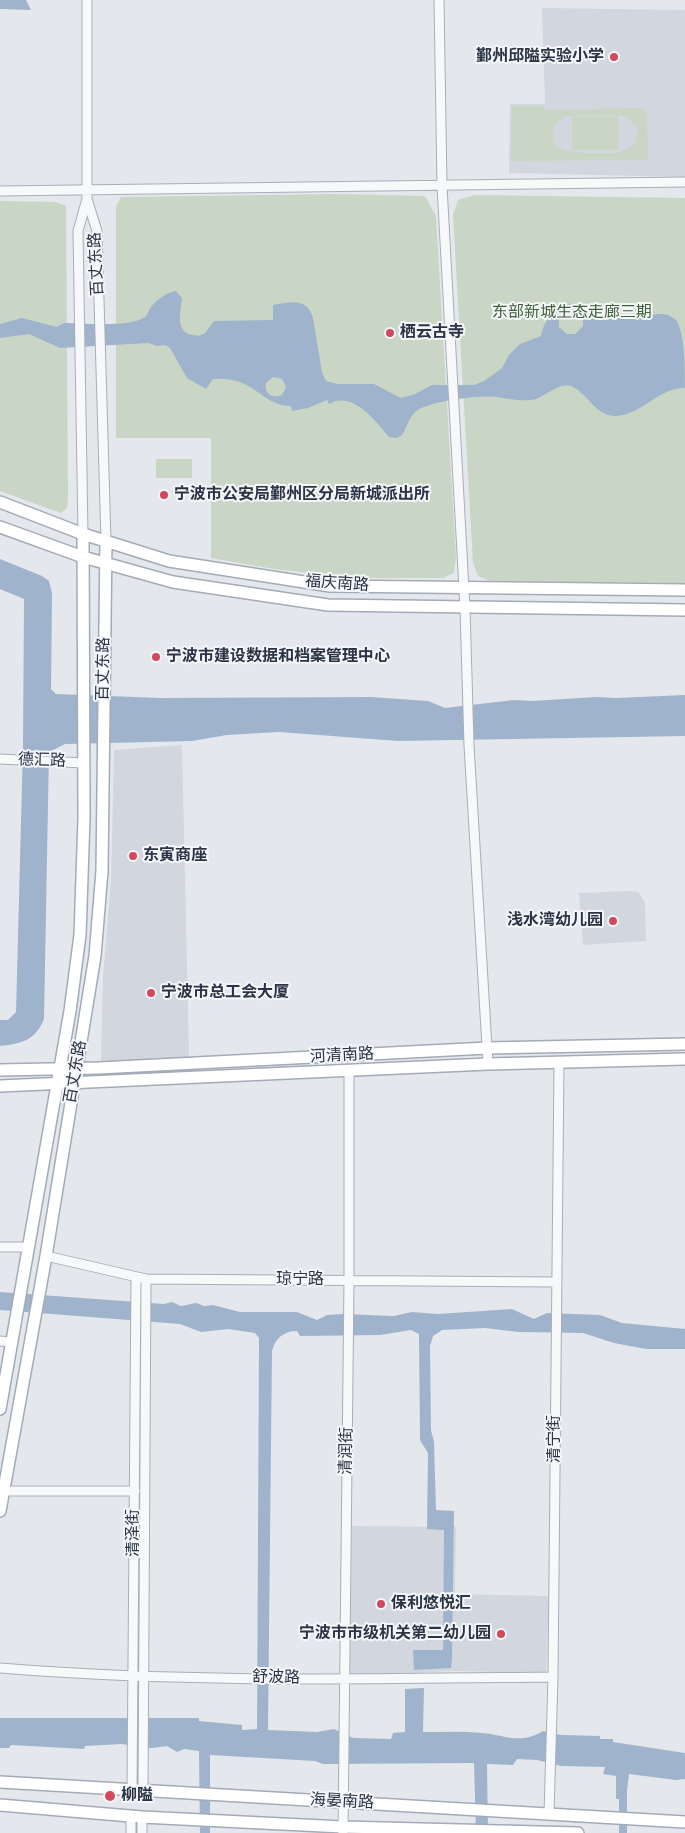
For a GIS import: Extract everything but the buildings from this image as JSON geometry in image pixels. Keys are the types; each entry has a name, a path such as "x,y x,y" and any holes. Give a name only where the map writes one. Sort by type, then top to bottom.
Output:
{"main road":[{"name":"福庆南路","path":"0,502 83,534 169,561 330,586 685,590"},
{"name":"福庆南路","path":"0,527 105,564 174,582 328,605 685,610"},
{"name":"百丈东路","path":"0,1409 6,1341 29,1247 70,1011 82,912 84,868 83,534"},
{"name":"百丈东路","path":"0,1511 46,1256 95,956 99,914 104,731 106,542"},
{"name":"河清南路","path":"0,1070 59,1069 487,1048 685,1044"},
{"name":"河清南路","path":"0,1086 488,1064 685,1059"},
{"name":"海晏南路","path":"0,1782 685,1822"},
{"name":"海晏南路","path":"0,1805 136,1817 343,1830 578,1833"}],"street":[{"path":"87,0 87,194"},
{"path":"439,0 442,186 463,587 469,745 488,1064"},
{"path":"0,191 87,194 148,191 685,182"},
{"name":"百丈东路","path":"87,194 97,231 106,542"},
{"name":"百丈东路","path":"83,534 78,231 87,194"},
{"name":"德汇路","path":"0,759 54,760 84,763"},
{"name":"清宁街","path":"548,1814 553,1677 559,1063"},
{"name":"清润街","path":"343,1830 349,1340 349,1070"},
{"path":"0,1248 29,1247"},
{"name":"琼宁路","path":"46,1256 146,1279 556,1282"},
{"name":"清泽街","path":"136,1277 135,1491 138,1790"},
{"name":"清泽街","path":"138,1676 146,1279"},
{"path":"4,1491 135,1491"},
{"name":"舒波路","path":"0,1668 86,1675 345,1680 553,1677"},
{"path":"131,1833 136,1817"},
{"path":"136,1817 142,1833"}],"shaded area":[{"name":"鄞州邱隘实验小学","path":"542,8 685,10 685,177 509,173 510,104 545,104"},
{"path":"182,745 189,1058 101,1061 103,977 111,882 114,750"},
{"name":"浅水湾幼儿园","path":"638,892 645,902 646,941 583,945 579,893"},
{"path":"352,1526 456,1527 455,1594 549,1596 546,1673 454,1671 350,1676"}],"green space":[{"path":"512,106 545,106 545,110 641,108 647,113 648,160 511,161","holes":["566,116 626,116 637,128 637,141 624,151 616,153 574,152 562,149 554,141 553,132 555,127"]},
{"path":"572,117 618,117 619,150 572,150"},
{"path":"336,194 425,196 436,216 456,558 454,573 443,578 353,578 274,569 211,558 211,438 116,438 116,206 121,197"},
{"name":"东部新城生态走廊三期","path":"474,195 685,198 685,583 490,581 478,576 473,563 453,215 458,200"},
{"path":"0,201 56,202 66,206 68,498 67,508 61,513 0,491"},
{"path":"156,459 192,459 192,478 156,478"}],"water":[{"path":"0,0 26,0 31,10 0,9"},
{"path":"176,291 182,298 180,320 183,330 196,336 205,333 214,321 273,320 273,305 298,302 307,307 313,318 322,372 326,381 338,384 374,384 401,398 415,394 432,385 474,385 484,381 502,368 509,355 520,344 541,336 549,317 565,305 575,304 609,317 630,318 665,314 677,321 682,335 685,388 667,392 634,411 616,416 603,413 579,391 568,386 562,386 531,400 489,397 442,402 415,412 402,435 397,438 389,437 371,416 355,404 347,401 329,404 327,400 308,408 292,411 291,406 281,405 272,401 239,382 227,379 213,379 206,389 187,378 170,348 165,345 157,346 148,343 60,348 29,334 0,338 0,324 22,318 57,327 64,323 128,323 146,316 158,299","holes":["566,309 576,310 583,319 583,326 575,334 567,334 559,327 559,316","273,377 282,379 286,387 282,395 272,396 266,390 266,383"]},
{"path":"0,559 42,576 49,581 52,593 51,689 56,694 161,698 371,697 428,701 445,708 514,700 532,701 685,695 685,736 398,741 279,732 227,735 192,741 65,744 49,752 44,1019 37,1032 27,1040 0,1046 0,1020 8,1020 16,1012 23,746 24,599 0,589"},
{"path":"0,1292 164,1304 172,1302 181,1306 196,1303 240,1312 297,1312 317,1320 327,1315 343,1314 394,1316 412,1312 438,1314 512,1309 534,1319 547,1313 600,1315 622,1323 685,1329 685,1349 646,1349 614,1343 583,1333 518,1332 485,1328 442,1330 433,1336 430,1346 431,1430 434,1442 436,1510 454,1511 452,1658 451,1668 414,1670 413,1650 443,1650 444,1530 427,1529 428,1453 420,1440 419,1334 411,1330 380,1335 300,1336 297,1331 292,1331 280,1336 272,1351 268,1730 317,1732 334,1729 353,1738 391,1739 393,1733 405,1732 405,1689 424,1688 423,1732 475,1732 512,1738 527,1738 543,1731 561,1735 600,1736 600,1739 613,1739 613,1742 685,1753 685,1779 676,1780 629,1774 626,1799 616,1799 616,1776 603,1774 605,1767 561,1766 537,1760 517,1759 513,1765 487,1764 488,1833 476,1833 474,1763 323,1764 315,1761 210,1755 210,1833 200,1833 199,1751 184,1749 177,1752 167,1746 152,1748 121,1744 85,1746 84,1749 11,1745 9,1748 0,1748 0,1718 199,1718 199,1721 242,1725 242,1730 257,1729 259,1338 255,1333 228,1329 201,1332 180,1324 0,1310"}],"waterway":[{"path":"623,1790 623,1833"}],"place":[{"name":"鄞州邱隘实验小学","path":"614,57"},
{"name":"栖云古寺","path":"390,333"},
{"name":"宁波市公安局鄞州区分局新城派出所","path":"164,495"},
{"name":"宁波市建设数据和档案管理中心","path":"156,657"},
{"name":"东寅商座","path":"133,856"},
{"name":"浅水湾幼儿园","path":"613,921"},
{"name":"宁波市总工会大厦","path":"151,993"},
{"name":"保利悠悦汇","path":"381,1604"},
{"name":"宁波市市级机关第二幼儿园","path":"501,1634"},
{"name":"柳隘","path":"110,1796"}]}
